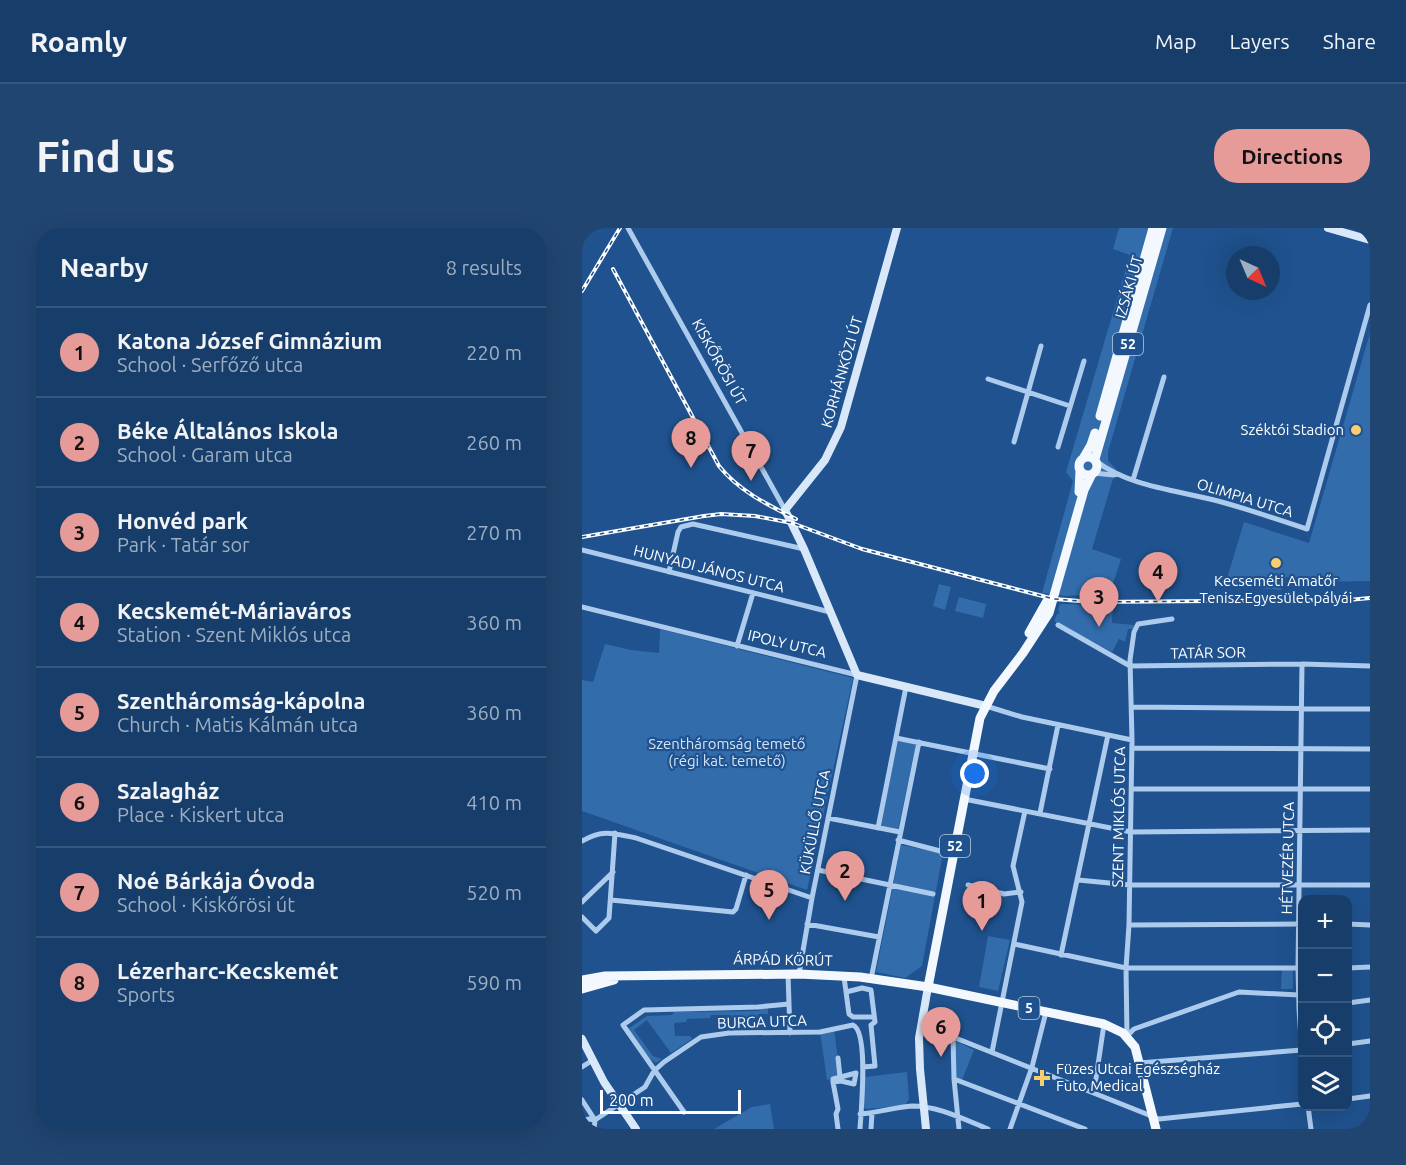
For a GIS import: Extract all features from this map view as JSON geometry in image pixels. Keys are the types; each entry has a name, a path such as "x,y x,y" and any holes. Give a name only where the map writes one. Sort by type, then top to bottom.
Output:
{"main road":[{"name":"IZSÁKI ÚT","path":"1084,457 1093,442 1153,228"},
{"name":"IZSÁKI ÚT","path":"1096,460 1162,228"},
{"path":"1084,457 1089,456 1096,460"},
{"name":"52","path":"1044,616 1079,491 1079,462 1084,457"},
{"name":"52","path":"928,987 981,718 986,706 1054,599 1087,482 1097,468 1096,460"},
{"path":"1080,471 1086,475 1093,474"},
{"name":"ÁRPÁD KÖRÚT","path":"582,980 604,976 638,975 799,974 844,976 928,987"},
{"name":"ÁRPÁD KÖRÚT","path":"582,989 638,975"},
{"name":"5","path":"928,987 1104,1024 1127,1036"},
{"path":"1127,1036 1135,1047 1156,1129"}],"street":[{"name":"KISKŐRÖSI ÚT","path":"628,228 785,510 804,549 857,675"},
{"name":"KORHÁNKÖZI ÚT","path":"785,510 825,460 842,427 897,228"},
{"path":"1328,228 1370,240"},
{"name":"OLIMPIA UTCA","path":"1096,460 1108,469 1132,480 1216,500 1307,529 1370,305"},
{"path":"1014,442 1041,346"},
{"path":"1058,447 1084,361"},
{"path":"1132,480 1164,377"},
{"path":"988,379 1070,406"},
{"name":"OLIMPIA UTCA","path":"1093,474 1103,473 1124,477"},
{"path":"669,572 678,532 681,527 693,524 804,549"},
{"name":"HUNYADI JÁNOS UTCA","path":"582,550 830,612"},
{"path":"737,646 753,593"},
{"name":"IPOLY UTCA","path":"582,607 986,706"},
{"name":"SZENT MIKLÓS UTCA","path":"1127,1036 1126,968 1132,789 1130,654 1134,632 1140,622 1172,619"},
{"path":"1058,625 1130,666"},
{"name":"TATÁR SOR","path":"1130,666 1302,664 1370,666"},
{"name":"HÉTVEZÉR UTCA","path":"1300,895 1302,664"},
{"name":"KÜKÜLLŐ UTCA","path":"799,974 857,675"},
{"path":"878,828 906,687"},
{"path":"986,706 1058,725 1132,740"},
{"path":"1132,707 1370,710"},
{"path":"1040,813 1058,725"},
{"path":"1061,955 1108,735"},
{"path":"896,738 1050,769"},
{"path":"871,979 919,742"},
{"path":"1132,748 1370,749"},
{"path":"1132,789 1370,789"},
{"path":"964,799 1131,832 1370,830"},
{"path":"992,1052 1022,902 1013,866 1025,811"},
{"path":"828,818 900,832"},
{"path":"582,841 596,833 615,833 636,838 812,898"},
{"path":"582,917 596,931 609,918 615,833"},
{"path":"898,840 953,852"},
{"path":"818,870 933,894"},
{"path":"582,902 613,871"},
{"path":"611,900 733,912 736,909 746,875"},
{"path":"1078,880 1130,885 1370,885"},
{"path":"968,885 1004,894 1020,891"},
{"path":"807,924 879,937"},
{"path":"1129,925 1298,924"},
{"path":"1352,924 1370,925"},
{"path":"1014,944 1126,968 1298,968"},
{"path":"1352,968 1370,967"},
{"path":"788,974 790,1033"},
{"path":"844,976 849,1014 853,1017 874,1017"},
{"path":"926,1129 919,1038 928,987"},
{"path":"846,992 862,988 871,990 875,1023 871,1025 875,1066 863,1067"},
{"path":"1127,1036 1134,1029 1239,992 1298,995"},
{"path":"1352,1002 1370,1000"},
{"path":"684,1112 623,1025 644,1010 789,1004"},
{"path":"1010,1129 1032,1067 1046,1012"},
{"path":"1094,1092 1104,1024"},
{"name":"BURGA UTCA","path":"595,1120 645,1087 654,1071 664,1062 701,1037 729,1033 820,1032 851,1025 858,1029 871,1025"},
{"path":"858,1029 863,1067 860,1129"},
{"path":"959,1129 952,1037 1159,1119 1298,1104"},
{"path":"582,1039 604,1082 636,1129"},
{"path":"1352,1043 1370,1041"},
{"path":"1139,1063 1298,1051"},
{"path":"838,1058 840,1077"},
{"path":"582,1067 593,1060"},
{"path":"833,1082 854,1084 856,1073 833,1079 833,1082 838,1109 836,1114 838,1129"},
{"path":"954,1079 1085,1129"},
{"path":"1352,1098 1370,1096"},
{"path":"582,1100 595,1120 594,1129"},
{"path":"860,1114 910,1106 934,1108 988,1129"},
{"path":"1309,1111 1311,1129"},
{"path":"871,1129 872,1113"},
{"path":"582,1121 595,1120"}],"green space":[{"path":"1119,228 1173,228 1108,452 1108,461 1116,469 1092,549 1121,559 1110,593 1066,596 1042,593 1073,481 1066,472 1130,255 1113,249"},
{"name":"Széktói Stadion","path":"1370,333 1370,581 1314,582 1286,577 1281,590 1225,585 1244,522 1309,543"},
{"path":"939,584 951,587 945,610 933,606"},
{"path":"959,597 986,604 983,618 955,611"},
{"path":"1060,604 1113,605 1112,623 1134,625 1133,629 1128,629 1125,642 1119,639 1112,652 1054,621 1060,613 1058,610"},
{"name":"Szentháromság temető (régi kat. temető)","path":"660,629 853,678 807,890 582,811 582,680 593,682 605,644 659,653"},
{"path":"898,741 916,744 898,830 880,827"},
{"path":"901,845 943,853 922,966 905,978 876,972"},
{"path":"988,936 1010,940 998,991 979,987"},
{"path":"1282,970 1293,970 1293,989 1281,989"},
{"path":"768,1008 768,1014 758,1014 757,1018 711,1015 710,1018 687,1019 686,1022 674,1023 675,1036 690,1036 692,1039 671,1053 647,1020 634,1030 653,1056 662,1059 656,1063 650,1059 647,1060 626,1030 647,1016 672,1015 674,1012 759,1011"},
{"path":"834,1028 840,1077 827,1080 820,1032"},
{"path":"954,1040 974,1050 962,1080 956,1078"},
{"path":"907,1072 909,1099 905,1106 865,1109 863,1106 864,1077"},
{"path":"770,1104 774,1129 714,1129 752,1107"}],"railway":[{"path":"582,291 620,228"},
{"path":"613,269 719,466 745,490 796,519"},
{"path":"582,537 704,516 721,514 755,516 792,523 862,549 1054,599 1093,602 1370,598"}],"place":[{"name":"Széktói Stadion","path":"1356,430"},
{"name":"Lézerharc-Kecskemét","path":"691,468"},
{"name":"Noé Bárkája Óvoda","path":"751,481"},
{"name":"Kecseméti Amatőr Tenisz Egyesület pályái","path":"1276,563"},
{"name":"Kecskemét-Máriaváros","path":"1158,602"},
{"name":"Honvéd park","path":"1099,627"},
{"name":"Béke Általános Iskola","path":"845,901"},
{"name":"Szentháromság-kápolna","path":"769,920"},
{"name":"Katona József Gimnázium","path":"982,931"},
{"name":"Szalagház","path":"941,1057"},
{"name":"Füzes Utcai Egészségház Futo Medical","path":"1042,1078"}]}
